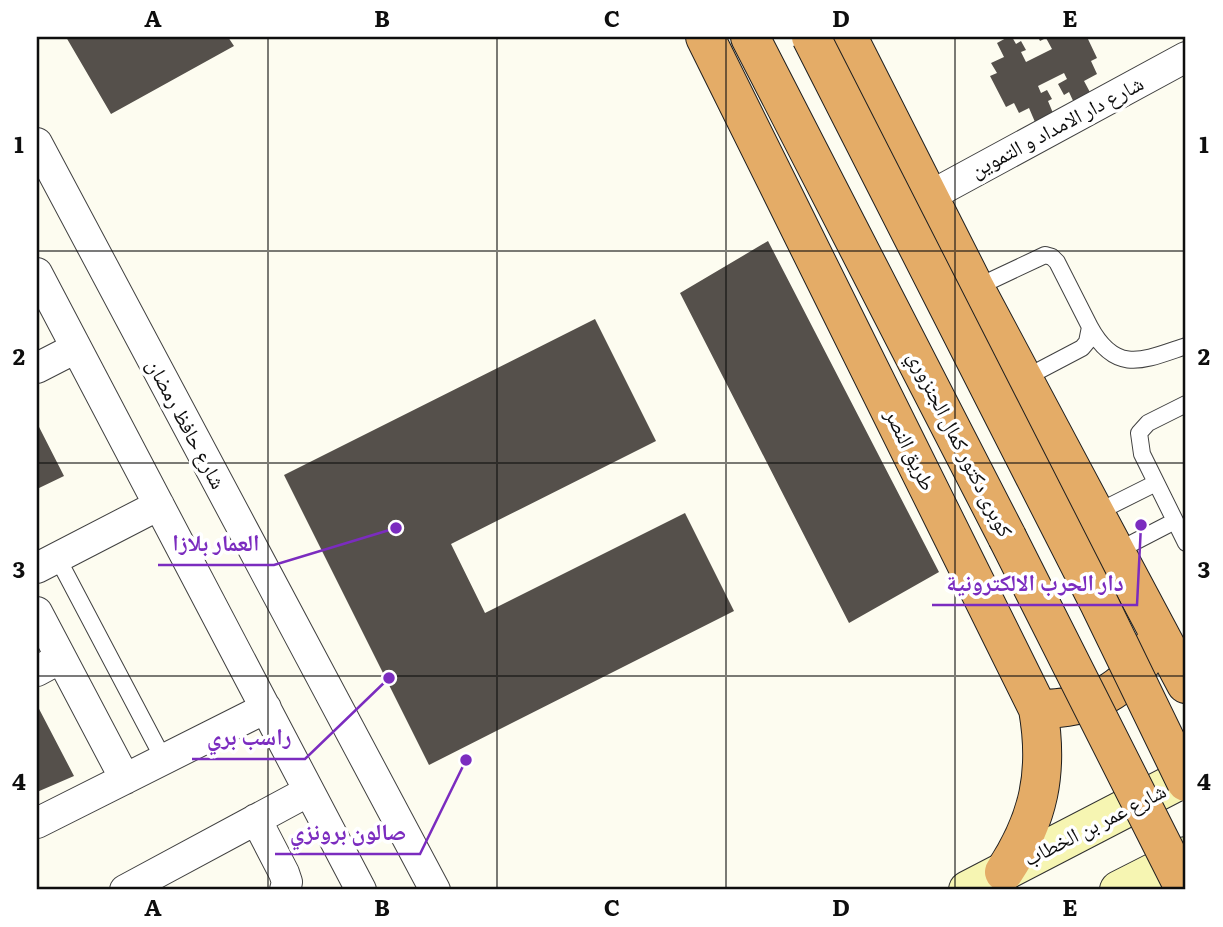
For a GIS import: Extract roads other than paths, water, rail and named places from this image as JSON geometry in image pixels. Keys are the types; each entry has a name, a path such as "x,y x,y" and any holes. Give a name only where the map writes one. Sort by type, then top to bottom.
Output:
{"highway":[{"name":"طريق النصر","path":"705,37 1038,709 1042,745 1041,782 1028,830 1003,872"},
{"name":"كوبرى دكتور كمال الجنزوري","path":"750,37 1054,625 1185,890"},
{"path":"811,37 1186,780"},
{"path":"848,37 975,288 1186,684"},
{"path":"1038,709 1078,706 1097,700 1114,690 1143,663 1153,646 1158,629"}],"street":[{"name":"شارع دار الامداد و التموين","path":"928,197 1186,57"},
{"name":"شارع حافظ رمضان","path":"37,143 435,890"},
{"path":"37,273 361,890"},
{"path":"37,368 76,348"},
{"path":"47,563 159,505"},
{"path":"37,612 49,664 125,779"},
{"path":"37,823 266,708"},
{"name":"شارع عمر بن الخطاب","path":"968,890 1186,780"},
{"path":"125,890 309,791"},
{"path":"256,820 285,873 285,890"},
{"path":"1119,890 1186,856"}],"lane":[{"path":"975,288 1045,255 1052,257 1090,327 1107,351 1114,356 1129,361 1146,359 1186,346"},
{"path":"1023,379 1082,348 1087,342 1090,327"},
{"path":"1186,404 1148,423 1139,433 1142,454 1186,543"},
{"path":"1096,513 1156,482"},
{"path":"1117,551 1175,522"},
{"path":"47,563 164,760"}],"place":[{"name":"دار الحرب الالكترونية","path":"1141,525"},
{"name":"العمار بلازا","path":"396,528"},
{"name":"راسب بري","path":"389,678"},
{"name":"صالون برونزي","path":"466,760"}]}
